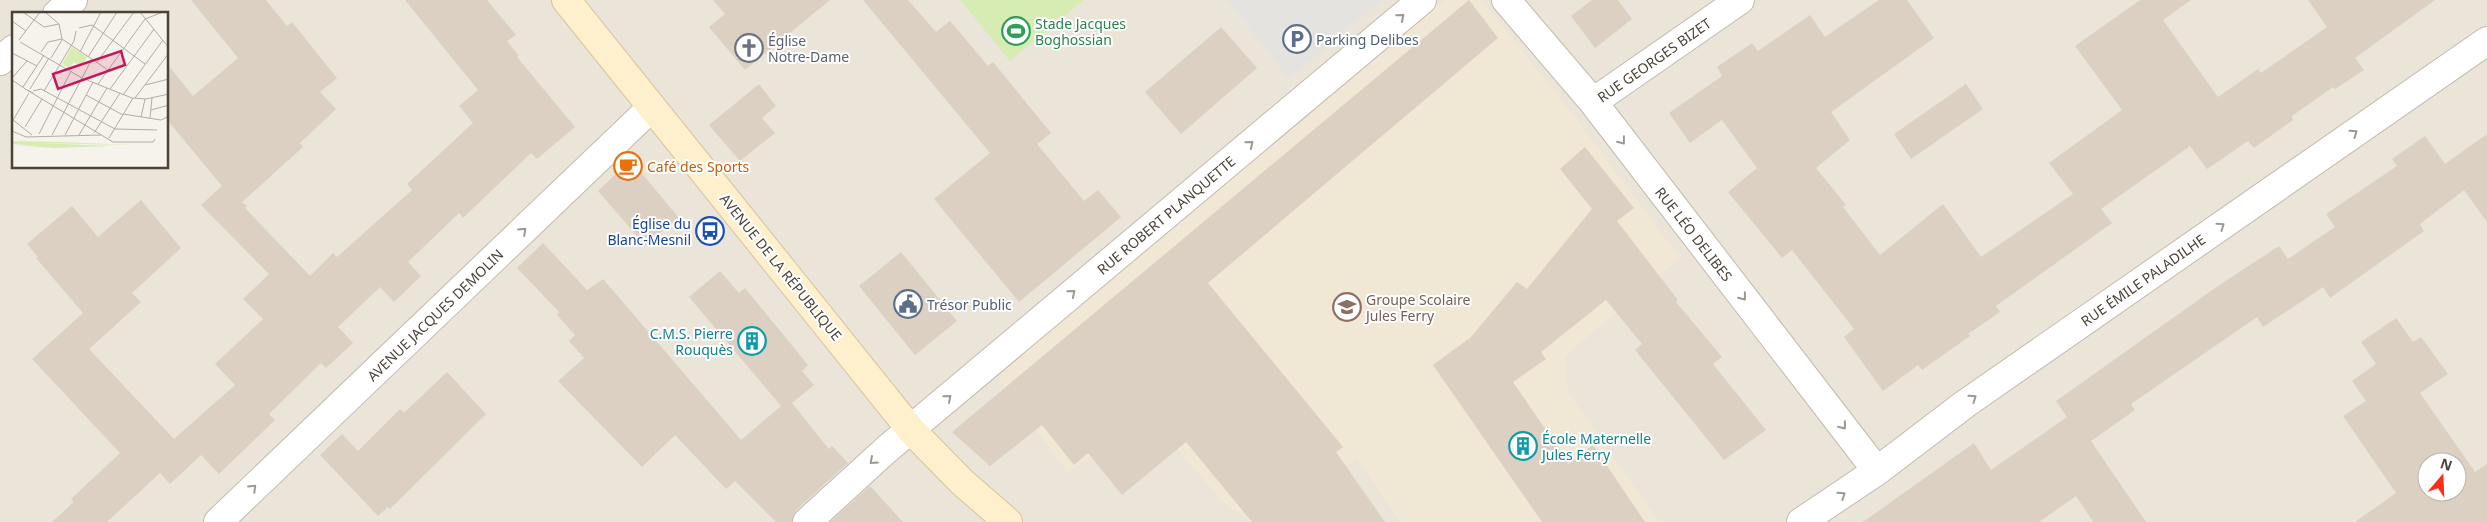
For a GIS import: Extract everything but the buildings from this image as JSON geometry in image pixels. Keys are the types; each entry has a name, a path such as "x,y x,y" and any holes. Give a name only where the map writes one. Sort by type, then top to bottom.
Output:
{"main road":[{"name":"AVENUE DE LA RÉPUBLIQUE","path":"566,0 911,430 962,482 1008,522"}],"street":[{"path":"59,12 73,0"},
{"name":"RUE ROBERT PLANQUETTE","path":"807,522 911,430 1422,0"},
{"name":"RUE LÉO DELIBES","path":"1506,0 1593,102 1878,471"},
{"name":"RUE GEORGES BIZET","path":"1593,102 1740,0"},
{"name":"RUE ÉMILE PALADILHE","path":"1801,522 1878,471 1965,404 2487,40"},
{"path":"0,61 12,51"},
{"name":"AVENUE JACQUES DEMOLIN","path":"218,522 651,108"}],"shaded area":[{"path":"0,0 2487,0 2487,522 0,522"},
{"name":"Parking Delibes","path":"1227,0 1382,0 1289,79"},
{"name":"Groupe Scolaire Jules Ferry","path":"1445,0 1482,0 1575,117 1680,258 1565,356 1568,392 1659,522 1400,522 1357,459 1252,522 1226,505 1147,416 1068,473 993,371"}],"green space":[{"name":"Stade Jacques Boghossian","path":"960,0 1084,0 1010,61"}],"place":[{"name":"Stade Jacques Boghossian","path":"1016,31"},
{"name":"Parking Delibes","path":"1297,39"},
{"name":"Église Notre-Dame","path":"749,48"},
{"name":"Café des Sports","path":"628,166"},
{"name":"Église du Blanc-Mesnil","path":"710,231"},
{"name":"Trésor Public","path":"908,304"},
{"name":"Groupe Scolaire Jules Ferry","path":"1347,307"},
{"name":"C.M.S. Pierre Rouquès","path":"752,341"},
{"name":"École Maternelle Jules Ferry","path":"1523,446"}]}
